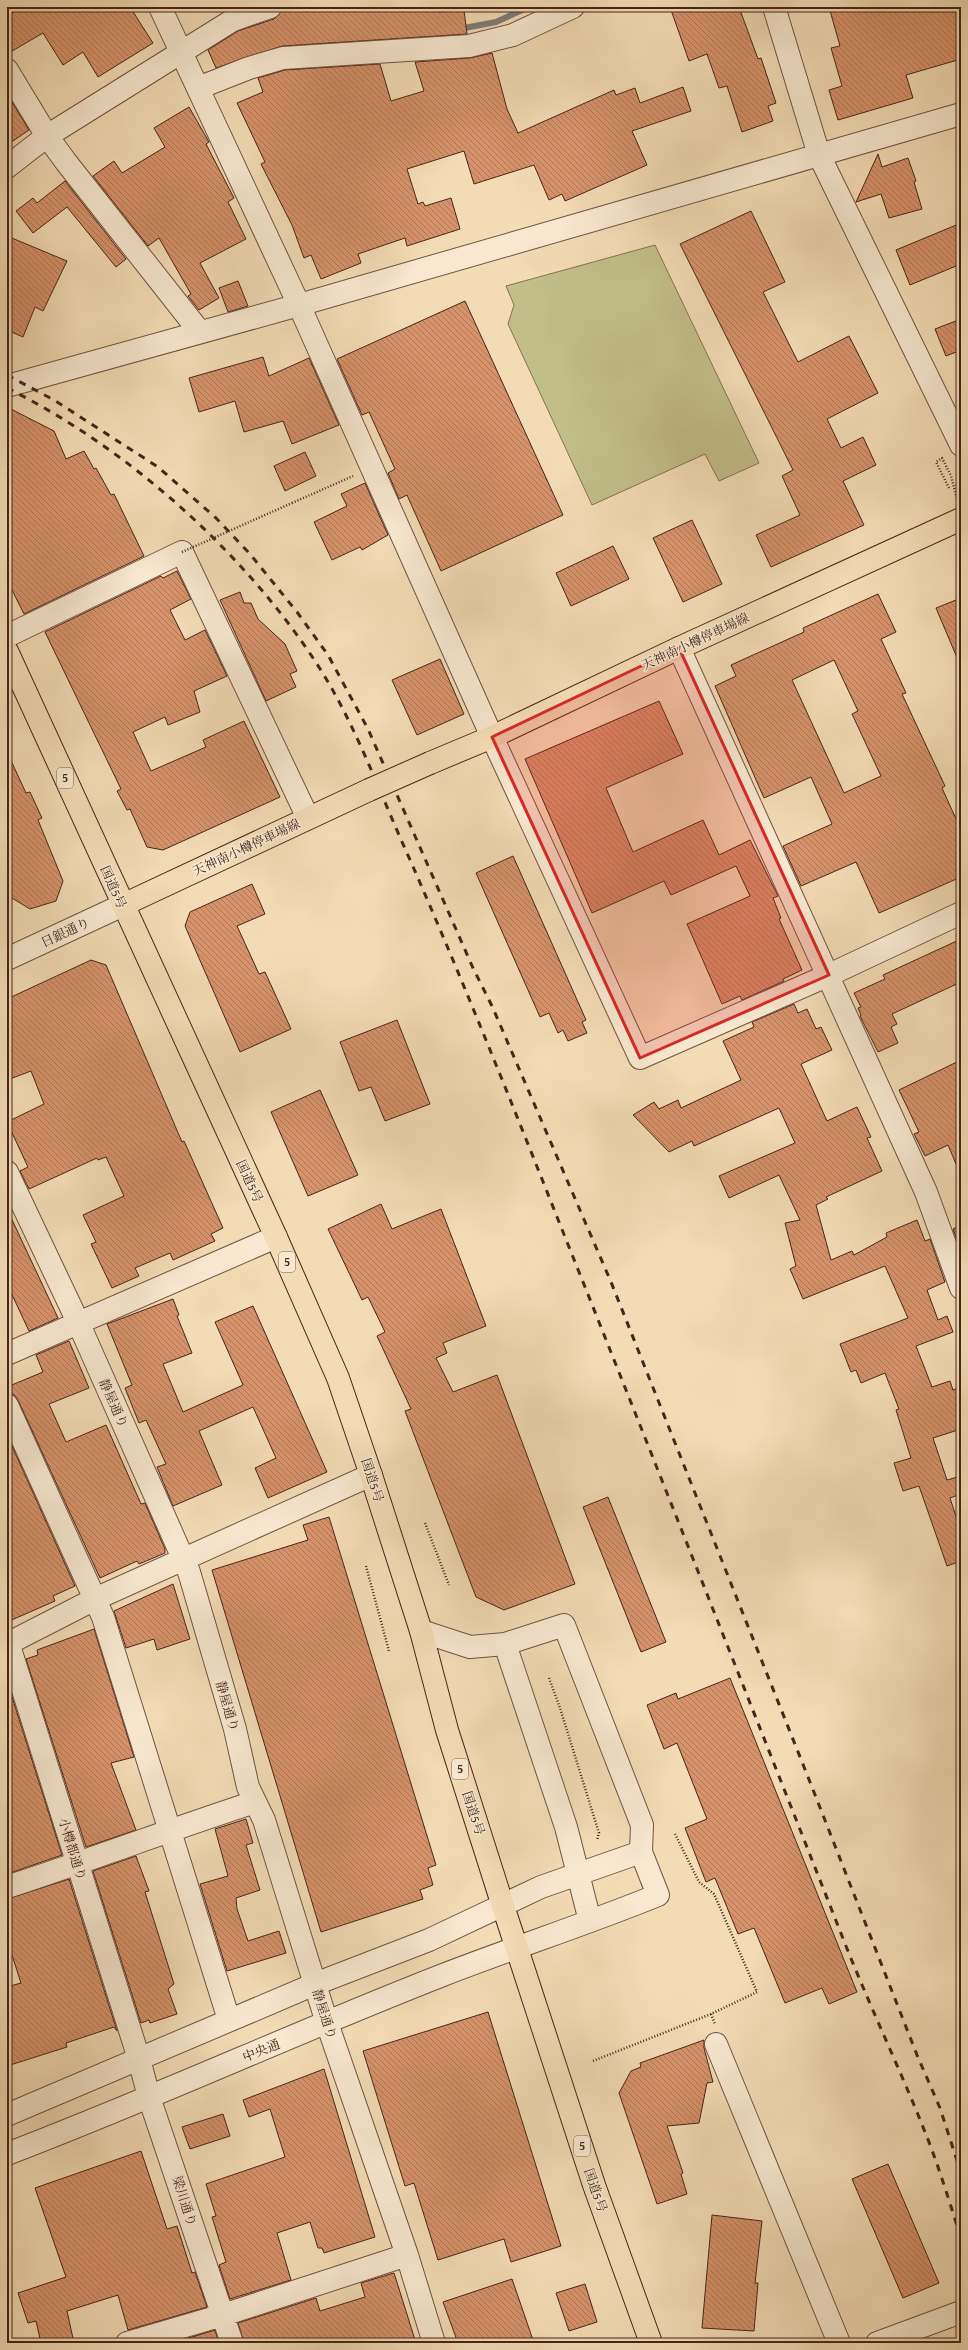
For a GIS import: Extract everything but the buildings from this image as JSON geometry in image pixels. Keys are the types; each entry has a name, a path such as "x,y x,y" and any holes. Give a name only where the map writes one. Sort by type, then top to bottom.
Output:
{"main road":[{"name":"天神南小樽停車場線","path":"123,905 369,790 492,737 680,648 960,512"},
{"name":"国道5号","path":"7,651 276,1237 338,1378 371,1474 421,1631 447,1730 503,1906 594,2185 651,2343"}],"street":[{"path":"160,7 180,53 198,88 299,305 492,737 640,1058 828,975 961,913"},
{"path":"7,166 50,140 180,53 233,20 270,7"},
{"path":"198,88 249,68 283,58 469,46 513,35 572,7"},
{"path":"774,7 819,155 961,445"},
{"path":"7,70 50,140 66,162 200,332"},
{"path":"7,386 299,305 961,114"},
{"path":"7,636 182,552 308,818"},
{"path":"680,648 926,1192 961,1288"},
{"name":"日銀通り","path":"7,958 123,905"},
{"name":"静屋通り","path":"7,1172 78,1322 184,1561 235,1729 248,1787 264,1820 327,2023 407,2256 434,2343"},
{"path":"7,1354 276,1237"},
{"path":"7,1405 96,1600 170,1829 229,2020"},
{"path":"7,1642 371,1474"},
{"path":"7,2115 315,1984 429,1940 541,1887 641,1852 642,1825 564,1625 505,1644 470,1647 421,1631"},
{"name":"小樽都通り","path":"7,1642 139,2059"},
{"path":"505,1644 566,1827 590,1921"},
{"path":"7,1887 78,1864 170,1829 255,1802"},
{"name":"中央通","path":"7,2154 115,2113 149,2097 443,1975 658,1895 641,1852"},
{"path":"715,2034 839,2343"},
{"name":"梁川通り","path":"139,2059 149,2097 232,2343"},
{"path":"127,2343 223,2315 407,2256"},
{"path":"878,2343 956,2314"}],"path":[{"path":"949,488 936,462 942,458 951,476 960,512"},
{"path":"182,552 372,468"},
{"path":"425,1523 449,1585"},
{"path":"366,1566 389,1651"},
{"path":"549,1678 560,1708 599,1833 597,1840"},
{"path":"593,2061 711,2014 756,1992 714,1894 699,1882 675,1834"},
{"path":"711,2014 715,2034"}],"highlighted area":[{"path":"679,648 829,975 640,1058 492,737"}],"shaded area":[{"path":"655,245 759,463 719,481 705,454 592,505 508,324 514,305 506,286"}],"waterway":[{"path":"459,29 496,22 529,7"}],"railway":[{"path":"7,375 54,400 158,467 216,518 250,554 297,612 328,655 368,729 473,968 492,1006 611,1282 917,2055 940,2108 961,2173"},
{"path":"7,388 51,412 95,440 138,471 217,541 253,580 286,620 315,661 342,707 365,755 498,1069 844,1941 927,2137 941,2174 961,2238"}]}
